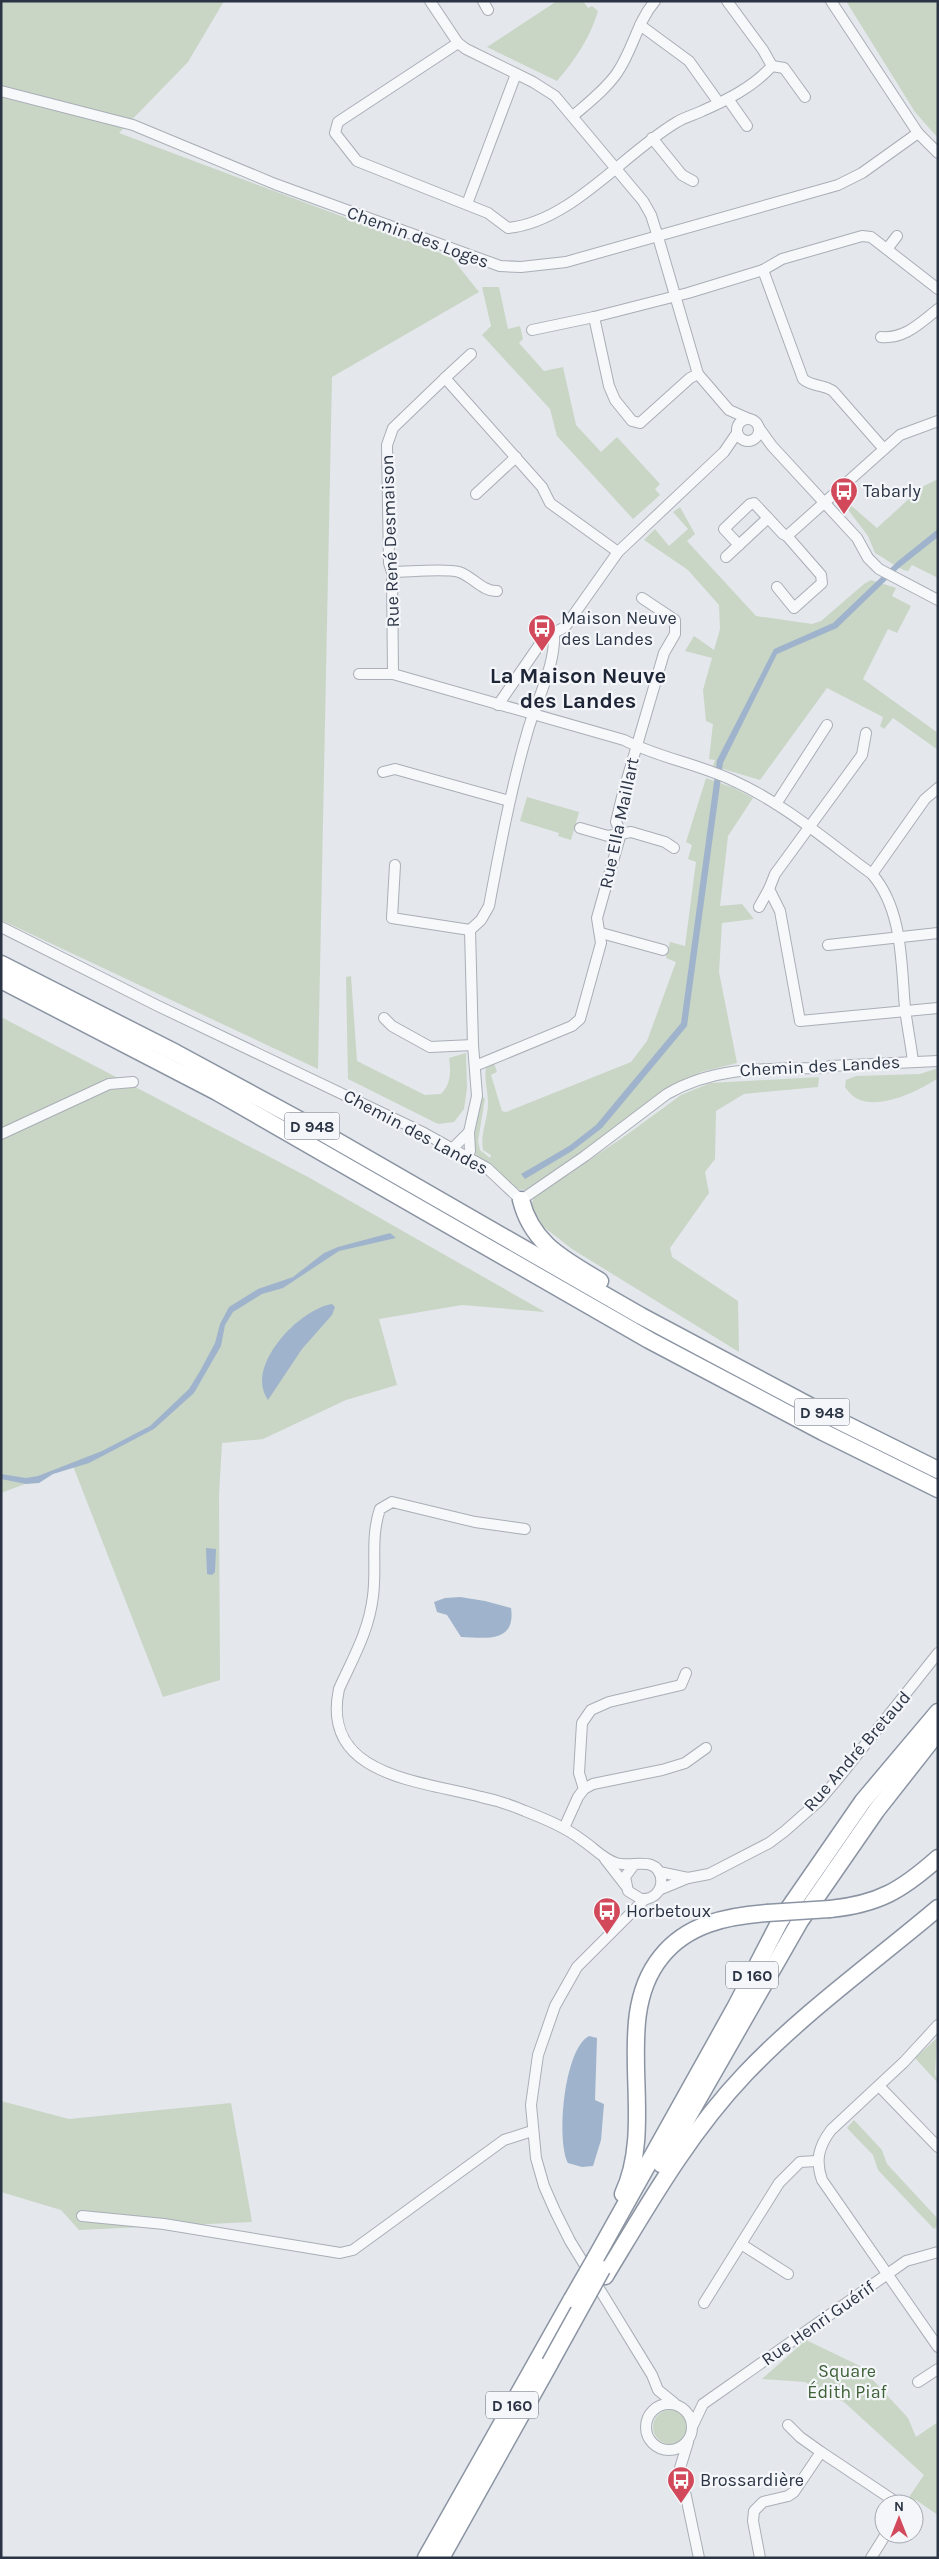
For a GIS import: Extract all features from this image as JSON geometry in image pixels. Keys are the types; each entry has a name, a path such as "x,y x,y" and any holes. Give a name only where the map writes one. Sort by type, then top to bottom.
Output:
{"highway":[{"name":"D 948","path":"1,964 184,1057 309,1125 641,1316 834,1418 938,1470"},
{"name":"D 948","path":"1,980 234,1102 632,1331 823,1432 938,1489"},
{"path":"521,1200 530,1227 539,1238 571,1263 630,1300 641,1316"},
{"name":"D 160","path":"440,2558 550,2363 601,2268 789,1906 862,1801 938,1712"},
{"name":"D 160","path":"601,2268 800,1920 865,1826 938,1732"},
{"path":"601,2268 595,2246 624,2191 634,2153 638,2113 638,2016 647,1978 665,1951 694,1930 728,1918 857,1906 889,1895 906,1885 938,1858"},
{"name":"D 160","path":"426,2558 572,2299 601,2268 696,2132 746,2073 800,2022 938,1908"}],"street":[{"path":"431,1 458,42 476,55 516,74 555,96 643,201 651,215 658,237 698,374 729,410 736,431 749,441 772,446"},
{"path":"573,116 606,87 618,72 643,15 655,1"},
{"path":"727,1 764,50 772,66"},
{"path":"831,1 918,133 933,142 938,153"},
{"path":"640,25 689,61 747,126"},
{"path":"458,42 338,122 335,133 357,161 468,204 488,213 508,228 526,227 577,199 652,138 683,118 723,101 758,78 772,66"},
{"path":"772,66 784,68 805,97"},
{"path":"468,204 516,74"},
{"name":"Chemin des Loges","path":"1,91 133,125 275,184 491,265 521,267 566,262 838,185 862,173 918,133"},
{"path":"652,138 682,174 693,181"},
{"path":"532,330 675,297 763,270 782,259 862,236 871,237 938,289"},
{"path":"887,249 897,236"},
{"path":"763,270 803,379 809,385 826,386 833,391 883,448"},
{"path":"881,337 904,335 938,309"},
{"path":"594,317 609,386 615,400 632,421 640,423 690,378 698,374"},
{"name":"Rue René Desmaison","path":"393,674 392,572 389,563 387,445 389,436 393,428 470,354"},
{"path":"445,378 542,487 550,503 618,552"},
{"path":"729,410 755,422 772,446 857,538 868,558 889,574 938,600"},
{"path":"498,705 536,648 544,638 565,628 618,552 724,452 741,421 749,419"},
{"path":"787,536 883,448 900,435 938,421"},
{"path":"724,452 758,435 759,428"},
{"path":"476,494 516,457"},
{"path":"739,546 724,529 750,504 754,503 787,536 820,575 822,584 794,608 777,587"},
{"path":"726,557 768,518"},
{"path":"392,572 457,571 468,576 491,592 496,591"},
{"name":"Rue Ella Maillart","path":"475,1066 572,1026 580,1019 601,943 601,933 597,918 621,833 616,822 664,652 675,634 676,620 642,598"},
{"path":"395,865 392,918 470,930 482,920 488,906 509,801 533,714 555,648 554,632"},
{"path":"359,674 393,674 624,740 637,747 732,780 776,804 872,874 888,896 898,937 913,1062"},
{"path":"776,804 827,725"},
{"path":"759,907 775,874 862,754 866,733"},
{"path":"383,772 395,769 509,801"},
{"path":"872,874 937,792"},
{"path":"580,828 608,836 631,832 665,842 674,848"},
{"path":"769,889 780,912 800,1021 938,1008"},
{"name":"Chemin des Landes","path":"1,927 156,1005 335,1089 468,1157 488,1168 521,1200 585,1156 667,1094 696,1081 734,1070 825,1068 830,1066 938,1061"},
{"path":"468,1157 470,1151 469,1132 477,1096 473,1045 470,930"},
{"path":"601,933 663,950"},
{"path":"828,945 938,933"},
{"path":"384,1018 392,1026 430,1047 473,1045"},
{"path":"1,1134 109,1084 133,1082"},
{"path":"452,1149 469,1132"},
{"path":"525,1529 475,1522 392,1502 380,1509 374,1526 374,1593 370,1620 336,1699 339,1727 345,1742 355,1754 385,1772 511,1806 564,1828 605,1859 617,1864 633,1866 647,1863 659,1872 662,1881 659,1890 653,1896 645,1899 577,1967 555,2006 543,2038 533,2080 532,2130 536,2158 544,2186 570,2241 652,2375 658,2390 689,2414 693,2425 680,2468 699,2558"},
{"name":"Rue André Bretaud","path":"659,1890 688,1878 709,1874 748,1855 785,1831 819,1801 938,1653"},
{"path":"584,1790 578,1773 582,1723 591,1710 609,1702 681,1685 686,1673"},
{"path":"564,1828 578,1797 593,1784 662,1770 685,1763 706,1748"},
{"path":"605,1859 634,1897 645,1899"},
{"path":"626,1918 629,1904 627,1872 633,1866"},
{"name":"Rue André Bretaud","path":"659,1872 688,1878"},
{"path":"938,2025 879,2086 831,2130 821,2143 817,2161 822,2180 886,2275 938,2347"},
{"path":"879,2086 938,2147"},
{"path":"82,2216 164,2224 340,2254 353,2250 504,2140 532,2130"},
{"path":"704,2302 779,2183 800,2162 817,2161"},
{"path":"741,2244 788,2274"},
{"name":"Rue Henri Guérif","path":"693,2425 703,2404 906,2261 938,2252"},
{"path":"918,2382 938,2368"},
{"path":"658,2390 651,2412 647,2418 646,2432 654,2445 660,2448 680,2468"},
{"path":"651,2412 661,2404 703,2404"},
{"path":"788,2425 800,2437 884,2494"},
{"path":"660,2448 676,2449 688,2441"},
{"path":"760,2558 753,2521 754,2510 763,2502 788,2496 794,2492 821,2452"},
{"path":"871,2558 880,2544"}],"green space":[{"path":"1,1 224,1 188,62 119,133 451,257 479,292 332,377 318,1069 1,920"},
{"path":"557,1 583,1 588,8 592,6 598,11 591,30 581,48 557,81 487,47"},
{"path":"846,1 938,1 938,138 915,112"},
{"path":"482,287 499,287 508,329 520,326 523,339 519,343 544,371 563,367 576,425 601,452 617,437 660,484 655,489 660,495 633,519 557,436 550,409 482,335 491,326"},
{"path":"938,479 938,578 912,565 908,571 904,570 875,553 868,536 843,503 847,502 877,528 922,487"},
{"path":"680,507 695,534 687,541 756,616 812,624 821,621 871,580 896,588 892,596 911,606 897,633 888,629 863,679 938,733 938,750 893,718 884,729 880,726 883,717 827,688 760,780 713,766 715,760 709,759 713,724 706,721 703,690 712,658 685,651 694,636 714,650 720,629 719,605 688,570 644,540 655,529 669,546 688,529 673,512"},
{"path":"706,778 734,788 753,798 728,836 720,906 742,904 754,919 722,923 719,972 737,1063 701,1072 675,1086 542,1181 526,1190 517,1189 476,1155 473,1144 481,1098 485,1098 478,1141 480,1150 490,1158 491,1155 483,1150 482,1144 488,1103 485,1077 486,1068 494,1063 497,1072 491,1075 502,1111 506,1112 631,1062 647,1041 676,962 666,958 670,942 685,946 696,862 688,859 692,845 686,842"},
{"path":"527,797 579,812 571,840 558,836 559,833 520,821"},
{"path":"351,976 357,1061 425,1095 441,1094 447,1086 450,1077 449,1058 466,1053 467,1088 464,1109 454,1122 438,1124 348,1079 346,977"},
{"path":"1,1017 308,1177 545,1312 462,1305 379,1319 397,1385 346,1400 263,1439 222,1443 219,1495 220,1680 163,1697 73,1466 1,1493"},
{"path":"938,1068 938,1078 899,1098 887,1101 865,1101 855,1097 845,1087 846,1080 856,1076 920,1074"},
{"path":"819,1077 818,1087 744,1094 716,1111 715,1159 705,1172 709,1193 670,1248 672,1257 738,1301 739,1352 572,1249 536,1221 530,1209 534,1197 625,1136 681,1095 710,1083"},
{"path":"937,2038 935,2074 938,2083 915,2058"},
{"path":"1,2101 69,2119 231,2103 252,2222 79,2230 61,2210 1,2192"},
{"path":"854,2120 882,2150 887,2164 938,2219 938,2226 934,2229 878,2170 873,2155 847,2128"},
{"name":"Square Édith Piaf","path":"806,2340 860,2366 908,2418 916,2437 938,2422 938,2515 924,2505 924,2494 911,2494 924,2475 844,2402 805,2382 762,2379"},
{"path":"670,2410 677,2411 682,2415 686,2420 686,2434 682,2439 677,2443 670,2444 663,2443 658,2439 654,2434 653,2427 654,2420 658,2415 663,2411"}],"water":[{"path":"938,529 938,537 899,568 837,628 777,654 723,763 687,1026 602,1128 572,1151 525,1179 521,1174 569,1146 596,1125 681,1023 717,760 774,649 833,623 898,561"},
{"path":"390,1233 396,1238 339,1251 283,1288 262,1294 233,1312 225,1325 221,1346 194,1393 154,1429 89,1463 53,1474 39,1483 26,1484 1,1479 1,1474 26,1478 38,1476 102,1451 150,1426 189,1389 215,1343 220,1324 229,1307 258,1289 293,1277 324,1253 338,1247"},
{"path":"332,1304 335,1307 332,1315 302,1349 268,1400 263,1387 263,1372 269,1356 291,1328 305,1316 319,1308"},
{"path":"206,1548 216,1549 215,1572 212,1575 207,1574"},
{"path":"460,1597 511,1608 509,1627 504,1633 497,1636 480,1638 461,1637 447,1615 437,1612 434,1602 445,1598"},
{"path":"589,2036 597,2038 595,2100 604,2104 601,2140 593,2166 582,2167 568,2163 564,2151 563,2116 568,2076 573,2058 580,2044"}],"place":[{"name":"Tabarly","path":"844,515"},
{"name":"Maison Neuve des Landes","path":"542,652"},
{"name":"Horbetoux","path":"607,1935"},
{"name":"Brossardière","path":"681,2504"}],"district":[{"name":"La Maison Neuve des Landes","path":"578,688"}]}
